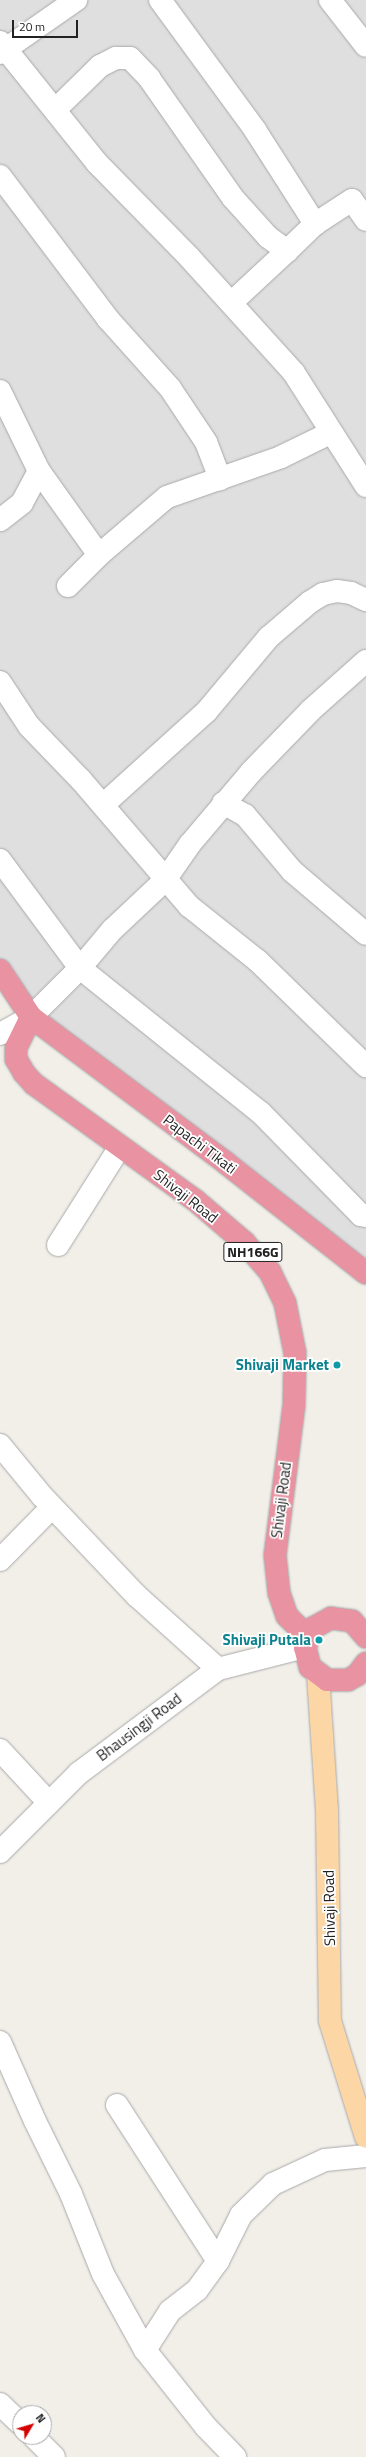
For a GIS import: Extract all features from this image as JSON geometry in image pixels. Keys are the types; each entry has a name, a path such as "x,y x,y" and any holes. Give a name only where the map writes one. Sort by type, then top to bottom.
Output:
{"highway":[{"path":"0,970 31,1017"},
{"name":"Shivaji Road","path":"31,1017 16,1048 16,1059 24,1073 34,1084 195,1200 244,1242 270,1272 285,1303 295,1353 294,1405 275,1555 279,1593 287,1616 306,1642"},
{"name":"Papachi Tikati","path":"31,1017 226,1163 366,1273"},
{"path":"365,1634 352,1622 331,1618 313,1628 306,1642 310,1667 318,1675 327,1680 348,1680 357,1675 366,1663"}],"main road":[{"name":"Shivaji Road","path":"318,1675 327,1811 330,2021 366,2137"}],"street":[{"path":"76,0 3,49 56,109 97,163 231,303 294,373 330,432 366,486"},
{"path":"160,0 255,130 315,224"},
{"path":"330,0 366,46"},
{"path":"56,109 100,66 116,58 130,58 149,78 233,198 268,237 287,251"},
{"path":"0,176 108,319 170,388 206,442 220,479"},
{"path":"231,303 315,224 352,200 366,220"},
{"path":"0,391 39,471 99,555"},
{"path":"68,586 99,555 167,498 281,457 330,432"},
{"path":"0,520 22,503 39,471"},
{"path":"103,805 206,712 269,637 310,602 323,594 337,591 351,593 366,600"},
{"path":"0,1034 31,1017 80,968 112,930 165,880 224,803 312,710 366,661"},
{"path":"0,682 29,726 103,805 165,880 189,906 258,961 366,1066"},
{"path":"224,803 244,815 292,871 366,934"},
{"path":"0,860 80,968 261,1113 362,1215 366,1216"},
{"path":"58,1245 120,1147"},
{"path":"0,1446 52,1507 137,1596 218,1669"},
{"path":"0,1560 52,1507"},
{"name":"Bhausingji Road","path":"0,1852 21,1828 79,1773 110,1748 218,1669 306,1642"},
{"path":"0,1750 49,1803"},
{"path":"0,2042 35,2121 71,2194 103,2274 145,2350 206,2428 235,2457"},
{"path":"117,2105 218,2261"},
{"path":"145,2350 170,2311 197,2290 218,2261 241,2215 273,2184 325,2160 366,2156"},
{"path":"0,2404 12,2415"},
{"path":"42,2445 54,2457"}],"shaded area":[{"path":"0,0 366,0 366,1273 16,996 0,972"}],"place":[{"name":"Shivaji Market","path":"337,1365"},
{"name":"Shivaji Putala","path":"319,1640"}]}
